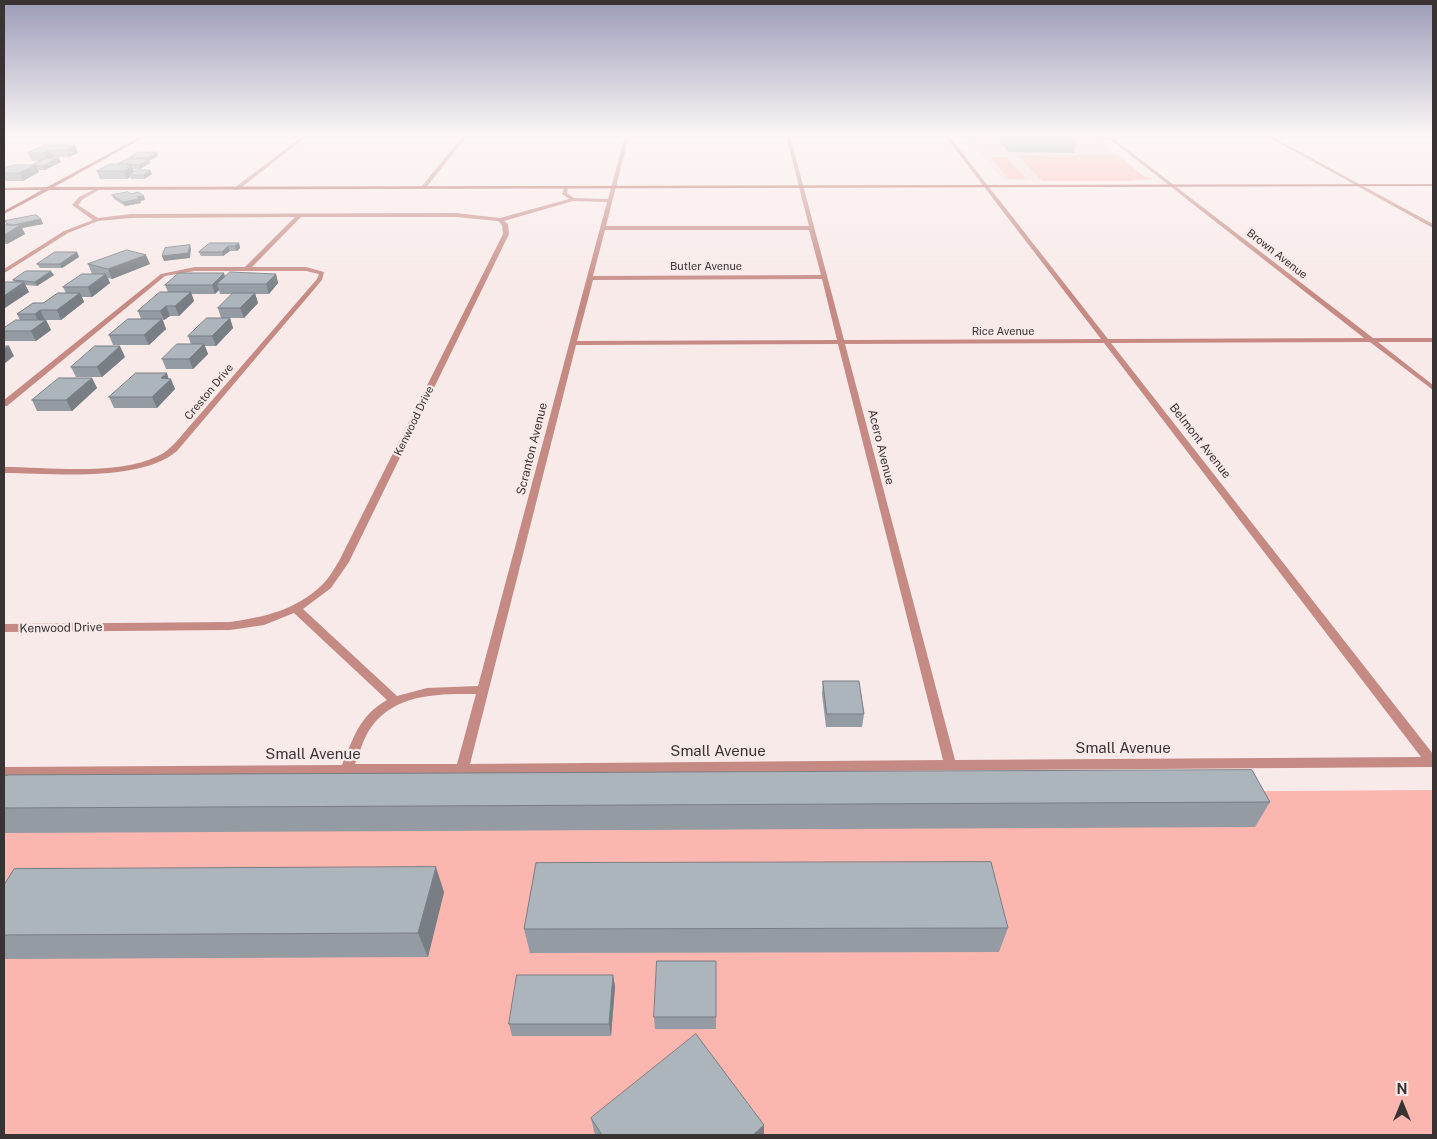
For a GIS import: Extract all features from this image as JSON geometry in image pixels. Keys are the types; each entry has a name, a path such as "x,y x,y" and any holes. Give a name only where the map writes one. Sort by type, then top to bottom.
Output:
{"street":[{"path":"4,213 48,189"},
{"path":"97,189 81,198 75,205 97,220"},
{"path":"566,189 564,194 573,199"},
{"name":"Scranton Avenue","path":"462,769 612,189"},
{"name":"Acero Avenue","path":"801,189 950,765"},
{"name":"Belmont Avenue","path":"988,189 1433,762"},
{"name":"Brown Avenue","path":"1177,189 1433,388"},
{"path":"1367,189 1433,226"},
{"path":"4,271 66,232 97,220 131,216 456,215 500,220 573,199 610,201"},
{"path":"247,269 299,216"},
{"name":"Kenwood Drive","path":"4,628 230,626 264,621 296,608 327,586 344,562 506,234 505,224 500,220"},
{"path":"602,228 811,228"},
{"name":"Creston Drive","path":"4,404 156,278 182,270 306,269 322,273 320,279 179,444 169,453 154,461 134,467 112,470 4,470"},
{"name":"Butler Avenue","path":"589,278 824,277"},
{"name":"Rice Avenue","path":"572,343 1433,340"},
{"path":"296,608 395,701"},
{"path":"346,770 366,725 378,711 395,701 410,694 432,691 483,690"},
{"name":"Small Avenue","path":"4,772 1433,762"}],"shaded area":[{"path":"1433,790 1433,1135 4,1135 4,800"}],"building":[{"path":"128,192 131,194 138,192 144,196 137,197 139,199 123,202 112,195"},
{"path":"36,215 41,219 14,225 9,225 5,221"},
{"path":"4,225 21,225 4,235"},
{"path":"210,243 239,243 235,246 228,246 222,252 199,252"},
{"path":"190,245 188,253 162,256 165,248"},
{"path":"127,250 146,255 108,269 88,264"},
{"path":"55,252 77,252 60,264 37,264"},
{"path":"26,271 51,271 35,282 13,280"},
{"path":"230,272 276,274 266,284 217,284"},
{"path":"179,273 224,273 212,285 165,285"},
{"path":"82,274 106,274 88,287 63,287"},
{"path":"4,282 24,282 4,296"},
{"path":"160,292 191,292 175,306 166,306 160,311 138,311"},
{"path":"58,293 80,293 57,310 40,310 35,314 17,314 33,303 43,303"},
{"path":"233,293 255,293 240,308 218,308"},
{"path":"207,318 230,318 212,336 188,336"},
{"path":"128,319 162,319 144,335 109,335"},
{"path":"16,320 46,320 31,331 4,331 4,328"},
{"path":"177,344 204,344 189,359 162,359"},
{"path":"95,346 120,346 97,367 71,367"},
{"path":"136,373 167,373 161,378 171,379 152,397 109,397"},
{"path":"59,378 92,378 66,400 32,400"},
{"path":"823,681 859,681 864,714 827,714"},
{"path":"1252,770 1270,802 4,808 4,776 8,775"},
{"path":"991,862 1008,928 524,929 536,863"},
{"path":"436,867 418,933 4,935 4,885 14,869"},
{"path":"657,961 716,961 716,1017 654,1017"},
{"path":"517,975 613,975 609,1024 509,1024"},
{"path":"696,1034 764,1125 753,1135 602,1135 591,1118"}]}
